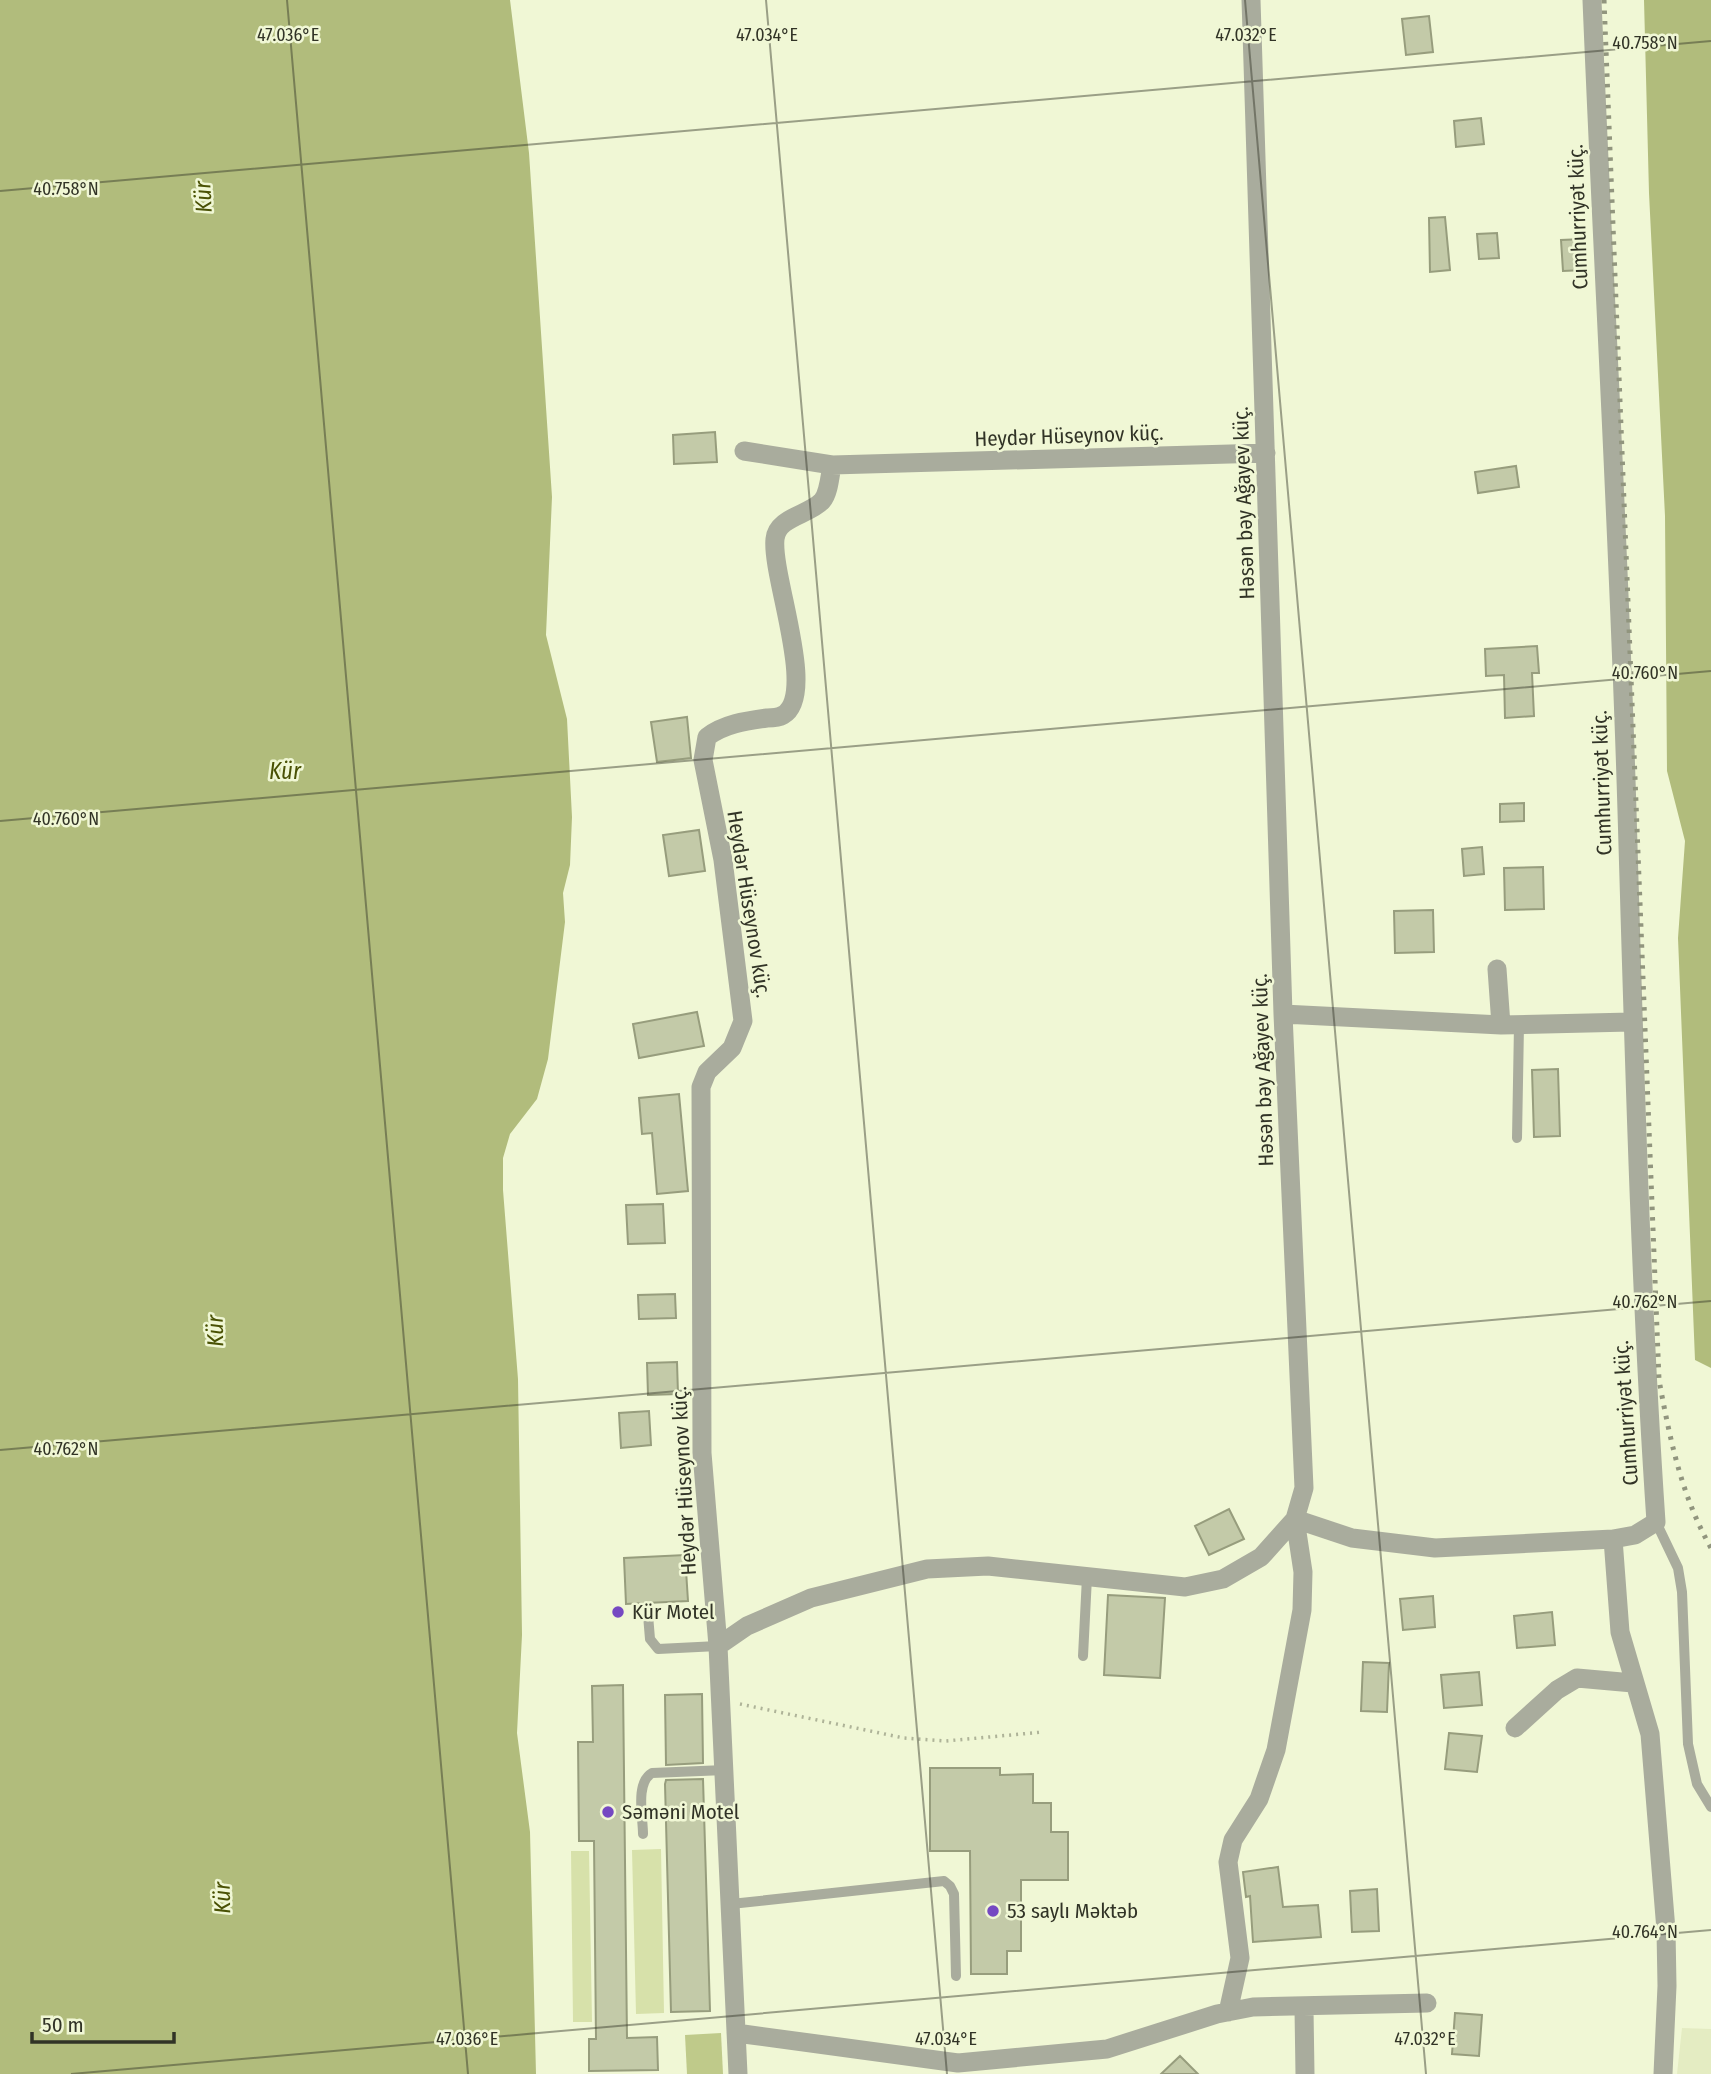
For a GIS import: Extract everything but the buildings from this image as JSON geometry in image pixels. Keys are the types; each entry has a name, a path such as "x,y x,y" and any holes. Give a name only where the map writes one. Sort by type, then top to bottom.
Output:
{"street":[{"name":"Həsən bəy Ağayev küç.","path":"718,1646 747,1626 811,1598 928,1569 988,1566 1185,1587 1223,1579 1261,1557 1294,1520 1304,1488 1283,1014 1251,0"},
{"name":"Cumhurriyət küç.","path":"1592,0 1626,783 1631,1022 1646,1374 1656,1522"},
{"path":"744,451 832,465"},
{"name":"Heydər Hüseynov küç.","path":"738,2074 718,1646 702,1453 701,1087 707,1072 732,1048 743,1021 723,860 703,760 707,737 720,727 781,717 790,710 796,690 795,657 776,568 775,536 786,520 803,516 824,499 832,465 1266,453"},
{"path":"1497,969 1510,1025"},
{"path":"1283,1014 1510,1025 1631,1022"},
{"path":"1228,2012 1240,1958 1228,1862 1233,1840 1259,1799 1276,1750 1302,1609 1303,1572 1294,1520 1352,1538 1435,1548 1613,1539 1635,1535 1656,1522"},
{"path":"1613,1539 1620,1632 1650,1734 1666,1930 1667,1986 1663,2074"},
{"path":"1515,1728 1557,1689 1577,1678 1633,1683"},
{"path":"736,2033 958,2063 1107,2049 1228,2012 1253,2007 1304,2009 1427,2004"},
{"path":"1304,2009 1305,2074"}],"lane":[{"path":"1510,1025 1517,1138"},
{"path":"1656,1522 1678,1568 1682,1592 1688,1744 1697,1784 1711,1807"},
{"path":"1083,1656 1087,1577"},
{"path":"648,1615 650,1640 658,1649 718,1646"},
{"path":"643,1834 642,1785 645,1777 652,1773 725,1770"},
{"path":"732,1904 944,1881 954,1894 956,1976"}],"path":[{"path":"721,1700 904,1738 946,1741 1043,1732"}],"shaded area":[{"path":"661,1849 664,2013 636,2014 632,1850"},
{"path":"571,1851 589,1851 592,2022 573,2022"},
{"path":"1682,2028 1711,2029 1711,2074 1677,2074"},
{"path":"721,2033 723,2074 687,2074 685,2035"}],"water":[{"name":"Kür","path":"0,0 510,0 529,153 552,497 546,635 567,719 572,817 570,865 563,893 565,922 548,1059 537,1099 510,1134 503,1158 503,1190 518,1379 522,1635 517,1733 530,1832 536,2074 0,2074"},
{"path":"1644,0 1711,0 1711,1368 1695,1360 1678,938 1685,841 1667,771 1665,516 1649,193"}],"railway":[{"path":"1604,0 1659,1380 1672,1445 1684,1487 1711,1548"}],"place":[{"name":"Kür Motel","path":"618,1612"},
{"name":"Səməni Motel","path":"608,1812"},
{"name":"53 saylı Məktəb","path":"993,1911"}]}
